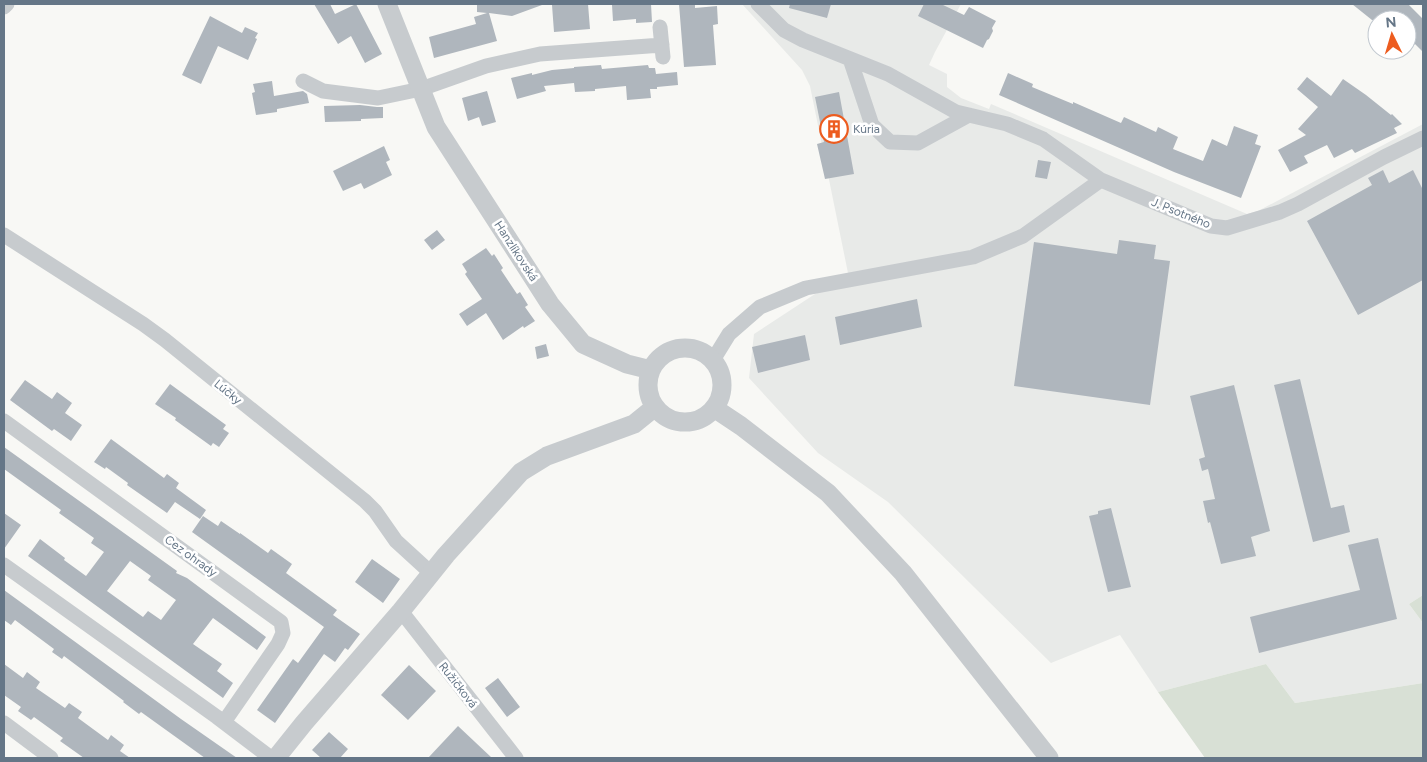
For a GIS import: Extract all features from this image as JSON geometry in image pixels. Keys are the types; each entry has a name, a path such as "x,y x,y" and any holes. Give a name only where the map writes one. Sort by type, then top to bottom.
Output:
{"street":[{"name":"Hanzlíkovská","path":"387,4 436,127 550,304 583,344 627,364 651,370"},
{"name":"J. Psotného","path":"758,4 784,30 803,40 888,74 956,112 1007,124 1043,138 1101,180 1211,226 1227,228 1280,212 1423,138"},
{"path":"303,81 323,91 378,98 421,89 486,66 540,54 663,51 660,27"},
{"path":"850,60 872,125 890,142 918,143 969,115"},
{"path":"713,360 729,334 760,307 806,288 973,257 1023,236 1101,180"},
{"name":"Lúčky","path":"4,235 143,324 164,340 365,501 375,511 396,541 432,573"},
{"path":"684,347 695,348 713,360 719,368 722,378 722,389 720,399 706,416 685,422 669,418 656,407 649,393 648,385 651,370 656,361 664,354 684,347"},
{"path":"276,758 432,573 521,472 547,456 634,424 656,407"},
{"path":"714,408 741,426 828,493 903,573 1049,758"},
{"name":"Cez ohrady","path":"4,421 281,622 283,633 278,644 224,722"},
{"path":"4,565 224,722 270,758"},
{"name":"Ružičková","path":"401,611 516,758"},
{"path":"4,723 51,758"}],"shaded area":[{"path":"742,4 961,4 929,65 947,74 947,87 961,98 989,109 991,104 1247,214 1258,211 1423,124 1423,595 1409,604 1423,623 1423,683 1295,703 1266,664 1158,692 1120,635 1051,663 888,502 818,453 749,378 754,334 815,294 849,278 810,86 802,70"},
{"path":"1423,595 1423,623 1409,604"},
{"path":"1266,664 1295,703 1423,683 1423,758 1205,758 1158,692"}],"building":[{"path":"314,4 330,4 335,14 356,4 382,54 365,63 351,36 338,44"},
{"path":"477,4 542,5 512,16 489,13 497,41 434,58 429,37 476,24 474,17 487,13 477,12"},
{"path":"588,4 590,29 554,32 552,5"},
{"path":"651,4 652,22 636,23 636,19 613,21 612,5"},
{"path":"679,4 695,4 695,8 717,6 718,24 713,25 716,65 684,67"},
{"path":"790,4 831,4 827,18 789,8"},
{"path":"924,4 941,4 964,15 969,7 996,21 992,28 993,31 983,48 918,16"},
{"path":"1352,4 1408,4 1414,10 1367,10 1367,16"},
{"path":"1417,13 1423,19 1423,52 1417,46"},
{"path":"210,16 242,33 245,27 258,33 248,60 218,46 201,84 182,75"},
{"path":"601,65 602,69 648,65 649,68 655,68 656,74 677,72 678,85 650,89 651,98 627,100 626,86 575,92 574,83 544,86 546,91 517,99 511,78 552,70"},
{"path":"1008,73 1033,84 1032,87 1121,123 1124,117 1156,132 1158,127 1178,137 1173,149 1203,161 1212,139 1227,146 1234,126 1258,135 1255,144 1261,146 1241,198 1174,172 999,95"},
{"path":"1307,77 1331,96 1343,79 1392,114 1402,124 1394,128 1397,133 1355,153 1352,149 1334,158 1327,145 1304,156 1308,163 1290,172 1278,150 1306,135 1298,129 1318,107 1297,89"},
{"path":"272,81 274,96 303,91 307,94 309,103 277,109 277,112 256,115 252,93 255,92 253,84"},
{"path":"487,91 496,122 482,126 479,117 468,121 462,98"},
{"name":"Kúria","path":"839,92 854,174 825,179 817,144 824,142 815,97"},
{"path":"360,105 383,107 383,118 325,122 324,106"},
{"path":"384,146 390,160 386,162 392,175 364,189 361,183 343,191 333,171"},
{"path":"1038,160 1051,162 1047,179 1035,177"},
{"path":"1383,170 1389,183 1413,170 1423,190 1423,280 1358,315 1307,221 1372,185 1368,178"},
{"path":"437,230 445,240 432,250 424,240"},
{"path":"1119,240 1156,245 1154,259 1170,261 1150,405 1014,386 1034,242 1117,254"},
{"path":"486,248 492,256 494,254 503,268 501,270 517,294 520,292 528,305 525,307 535,321 524,328 523,326 503,340 486,313 467,326 459,314 482,299 465,274 467,272 462,264"},
{"path":"917,299 922,327 840,345 835,317"},
{"path":"805,335 810,360 758,373 752,347"},
{"path":"546,344 549,356 537,359 535,347"},
{"path":"1300,379 1331,508 1344,505 1350,532 1313,542 1274,385"},
{"path":"25,380 52,399 57,392 72,403 65,413 82,425 71,441 54,429 52,431 10,400"},
{"path":"170,384 226,425 223,429 229,433 219,447 213,443 211,446 155,404"},
{"path":"1234,385 1270,531 1251,537 1256,556 1221,564 1203,501 1215,499 1208,469 1202,471 1199,459 1205,457 1190,396"},
{"path":"111,439 164,478 167,474 179,483 176,488 206,510 200,519 175,502 167,513 127,485 128,483 106,467 105,469 94,462"},
{"path":"4,447 266,637 257,650 213,618 193,644 222,664 217,671 233,683 223,698 28,556 40,539 86,576 104,552 91,543 94,538 59,513 61,510 4,469","holes":["130,561 151,576 148,580 176,600 161,620 148,611 143,617 107,591"]},
{"path":"1111,508 1131,587 1108,592 1089,516 1098,514 1098,511"},
{"path":"4,513 21,525 4,549"},
{"path":"203,516 218,526 221,521 268,553 271,549 292,564 286,573 337,610 333,615 360,634 348,650 345,648 335,662 324,654 275,723 257,710 293,659 298,663 324,627 192,532"},
{"path":"1378,538 1397,619 1259,653 1250,617 1360,590 1348,545"},
{"path":"372,559 400,579 383,603 355,582"},
{"path":"4,590 237,758 205,758 141,712 139,714 64,656 62,659 52,652 54,649 15,620 11,625 4,620"},
{"path":"4,664 23,678 27,672 40,682 36,688 65,708 69,703 82,712 78,718 108,740 111,735 124,745 120,751 130,758 84,758 60,741 63,738 34,717 31,720 18,711 21,707 4,695"},
{"path":"409,665 436,691 408,720 381,695"},
{"path":"498,678 520,707 507,717 485,688"},
{"path":"458,726 492,758 428,758"},
{"path":"329,732 348,749 340,758 321,758 312,750"}],"place":[{"name":"Kúria","path":"834,129"}]}
